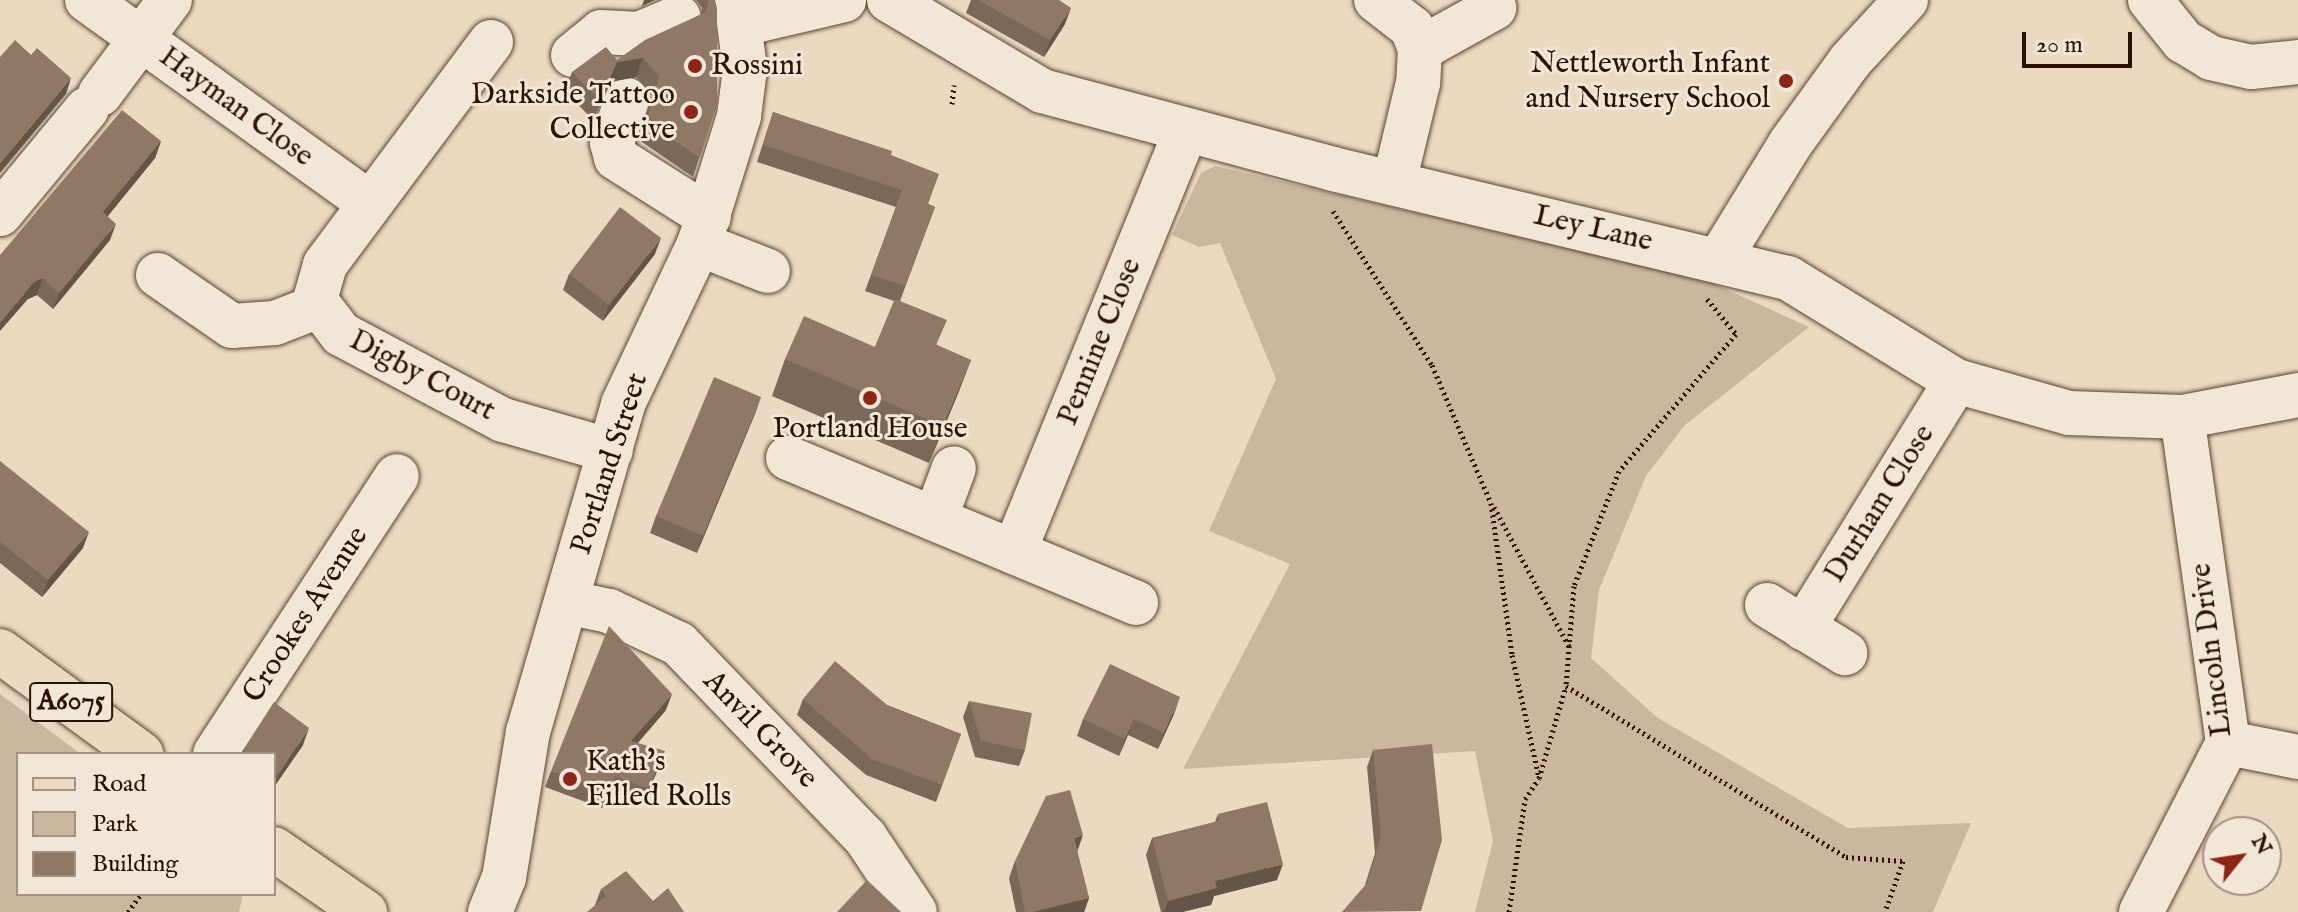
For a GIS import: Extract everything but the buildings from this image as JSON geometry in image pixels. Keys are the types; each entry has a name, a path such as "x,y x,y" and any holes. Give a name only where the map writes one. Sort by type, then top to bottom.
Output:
{"main road":[{"name":"A6075","path":"0,651 138,752"},
{"path":"276,850 365,912"}],"street":[{"path":"0,214 94,101 170,0"},
{"path":"573,55 601,32 639,34 717,9 844,0"},
{"name":"Ley Lane","path":"889,0 1042,91 1185,132 1394,183 1711,276 1788,278 1956,381 2069,413 2182,417 2298,395"},
{"path":"1376,0 1412,28 1420,49 1418,83 1394,183"},
{"path":"1711,276 1790,144 1850,61 1906,0"},
{"path":"2150,0 2183,41 2211,58 2251,67 2298,62"},
{"name":"Hayman Close","path":"95,7 370,203"},
{"path":"1420,49 1494,8"},
{"name":"Portland Street","path":"490,912 504,878 517,773 623,404 704,230 739,116 745,69 717,9"},
{"name":"Digby Court","path":"491,42 429,121 325,265 316,285 319,306 341,334 503,420 611,451"},
{"path":"627,100 612,142 616,158 704,230 768,271"},
{"name":"Pennine Close","path":"1014,552 1185,132"},
{"path":"158,275 232,326 252,329 319,306"},
{"name":"Durham Close","path":"1803,628 1956,381"},
{"name":"Lincoln Drive","path":"2141,912 2228,743 2182,417"},
{"path":"788,458 1136,603"},
{"path":"935,519 954,468"},
{"name":"Crookes Avenue","path":"216,752 397,476"},
{"name":"Anvil Grove","path":"566,602 609,611 679,644 865,837 915,912"},
{"path":"1767,605 1845,653"},
{"path":"2228,743 2298,757"}],"path":[{"path":"1341,203 1326,200 1432,365 1491,503 1569,646"},
{"path":"1509,912 1525,799 1539,778 1566,686 1574,586 1619,471 1736,334 1711,276"},
{"path":"1491,503 1512,655 1539,778"},
{"path":"1566,686 1846,857 1903,861 1885,912"}],"green space":[{"path":"1215,166 1708,281 1809,327 1685,425 1646,476 1599,590 1591,658 1658,718 1848,828 1971,823 1933,912 1475,912 1493,841 1475,751 1183,769 1290,564 1209,531 1276,379 1220,243 1199,247 1172,235 1201,173"},
{"path":"0,694 78,752 16,752 16,896 243,896 239,912 0,912"}],"place":[{"name":"Rossini","path":"695,66"},
{"name":"Nettleworth Infant and Nursery School","path":"1786,81"},
{"name":"Darkside Tattoo Collective","path":"691,112"},
{"name":"Portland House","path":"870,398"},
{"name":"Kath's Filled Rolls","path":"570,779"}]}
